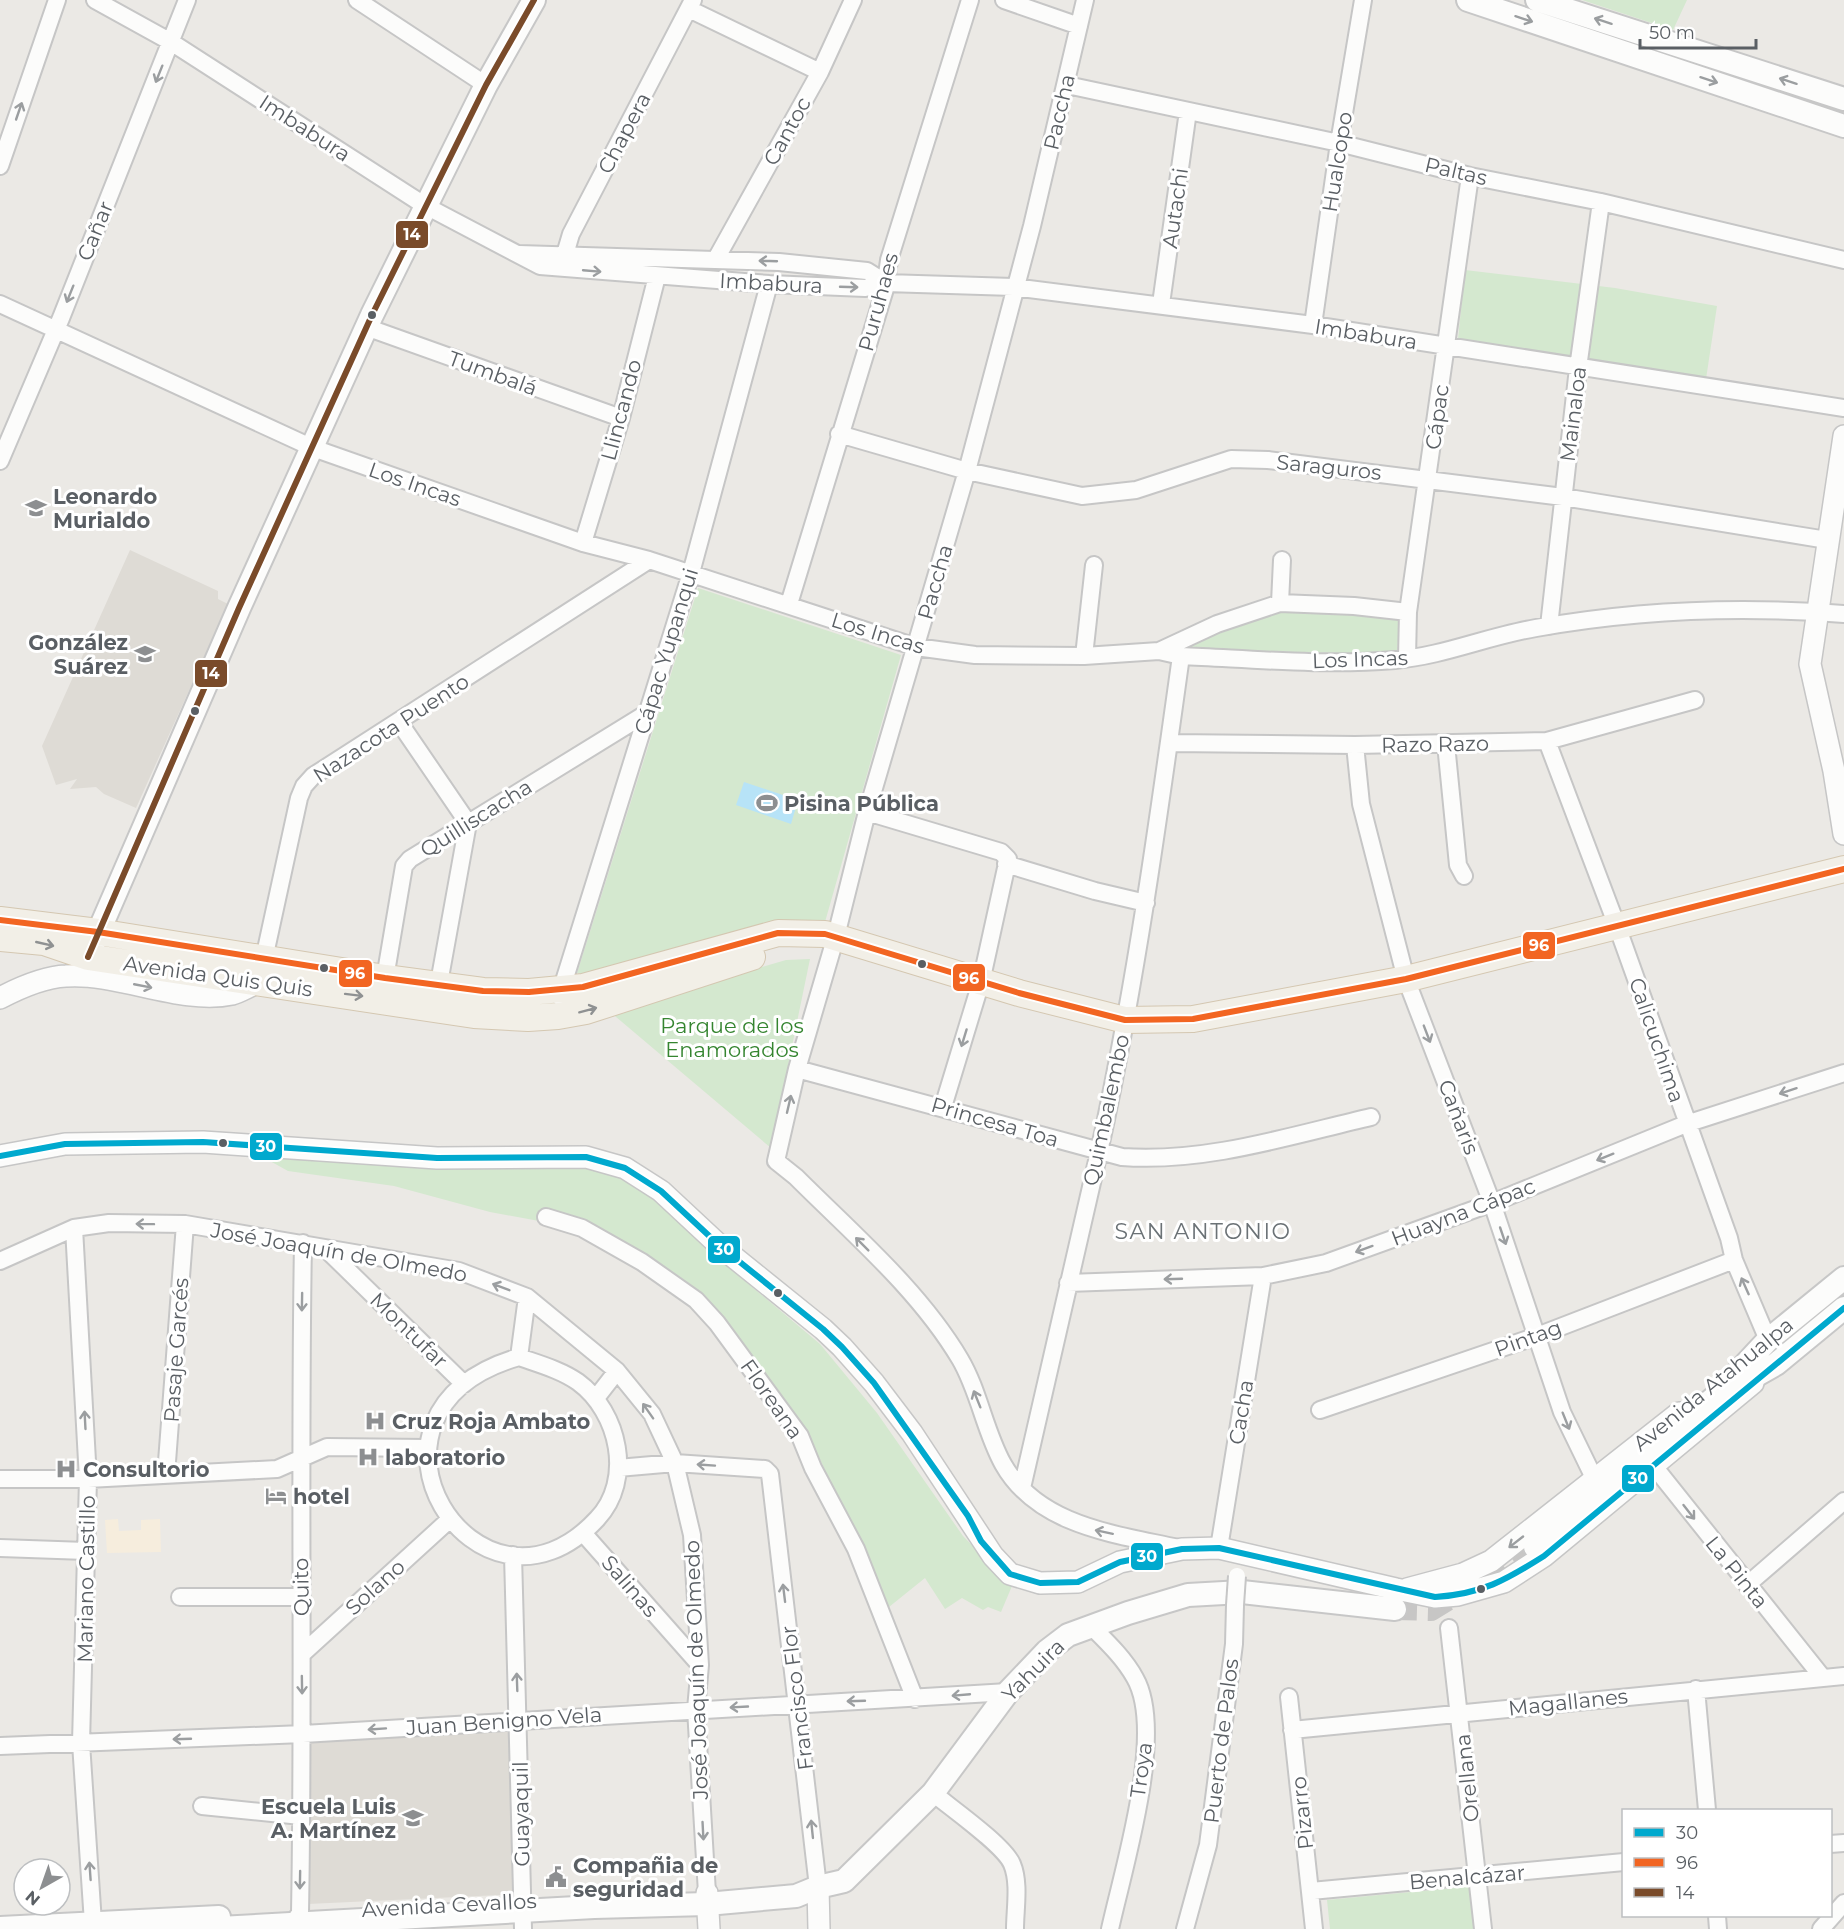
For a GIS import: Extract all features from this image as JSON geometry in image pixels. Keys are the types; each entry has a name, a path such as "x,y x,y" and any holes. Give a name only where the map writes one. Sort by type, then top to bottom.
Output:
{"main road":[{"path":"88,957 239,608 366,327 486,85 534,0"},
{"path":"1468,0 1844,126"},
{"path":"1537,0 1844,99"},
{"name":"Avenida Quis Quis","path":"0,938 44,942 88,957 257,983 436,997 483,991 563,990 583,987 778,933 859,946 981,982 1125,1020 1193,1019 1406,979 1844,869"},
{"name":"Avenida Quis Quis","path":"0,920 98,932 385,978 436,997 474,1015 558,1016 586,1011 771,951 834,942"},
{"name":"Avenida Atahualpa","path":"1764,1344 1844,1278"},
{"name":"Avenida Atahualpa","path":"1776,1364 1844,1308"},
{"path":"1535,1547 1714,1398 1764,1344"},
{"path":"1714,1398 1776,1364"},
{"name":"Yahuira","path":"818,1887 844,1881 933,1793 1008,1692 1047,1651 1068,1635 1188,1595 1242,1592 1395,1599"},
{"name":"Avenida Cevallos","path":"201,1929 295,1922 416,1923 707,1898 797,1882 818,1887"},
{"name":"Avenida Cevallos","path":"0,1928 295,1922 523,1914"}],"street":[{"path":"0,166 57,0"},
{"name":"Imbabura","path":"95,0 171,42 424,206 540,266 563,261 716,259 778,261 867,271 886,283"},
{"name":"Cañar","path":"0,461 56,329 187,0"},
{"path":"357,0 486,85"},
{"name":"Cantoc","path":"716,259 820,72 853,0"},
{"name":"Puruhaes","path":"789,604 886,283 889,260 970,0"},
{"path":"1004,0 1078,26"},
{"name":"Paccha","path":"1022,1488 1003,1465 961,1360 914,1298 796,1178 776,1161 798,1069 834,942 867,812 967,471 1013,287 1032,226 1085,0"},
{"name":"Hualcopo","path":"1312,325 1363,0"},
{"path":"691,4 820,72"},
{"name":"Chapera","path":"563,261 572,234 691,4"},
{"name":"Paltas","path":"1066,85 1339,143 1470,176 1601,202 1844,260"},
{"name":"Autachi","path":"1161,304 1188,111"},
{"name":"Cápac","path":"1407,658 1408,612 1429,478 1470,176"},
{"name":"Mainaloa","path":"1549,626 1578,368 1601,202"},
{"name":"Imbabura","path":"563,261 657,276 769,284 865,288 886,283 1013,287 1312,325 1844,408"},
{"name":"Llincando","path":"583,543 621,418 657,276"},
{"name":"Cápac Yupanqui","path":"558,1016 563,990 691,573 769,284"},
{"name":"Los Incas","path":"0,304 313,448 583,543 691,573 916,647 975,655 1084,656 1159,651 1181,656 1335,663 1425,657 1549,626 1717,610 1844,614"},
{"name":"Tumbalá","path":"366,327 621,418"},
{"name":"Saraguros","path":"839,434 967,471 1082,496 1136,490 1231,459 1268,460 1429,478 1563,497 1827,540"},
{"path":"1844,436 1810,664 1834,771 1844,834"},
{"name":"Nazacota Puento","path":"257,983 265,959 299,798 304,786 313,776 649,560"},
{"path":"1280,603 1282,560"},
{"path":"1084,656 1094,565"},
{"path":"1159,651 1217,624 1280,603 1354,606 1408,612"},
{"name":"Quimbalembo","path":"1022,1488 1099,1152 1125,1020 1146,903 1181,656"},
{"name":"Razo Razo","path":"1169,743 1355,745 1547,741 1695,700"},
{"name":"Quilliscacha","path":"385,978 404,866 410,859 647,713"},
{"path":"399,722 468,823 436,997"},
{"name":"Calicuchima","path":"1547,741 1617,926 1686,1124 1729,1238 1734,1260 1764,1344"},
{"path":"1446,744 1458,865 1464,876"},
{"name":"Cañaris","path":"1355,745 1361,804 1406,979 1492,1203 1562,1412 1595,1480"},
{"path":"867,812 1001,852 1007,861 1095,891 1146,903"},
{"path":"943,1107 981,982 1007,861"},
{"path":"0,998 16,989 64,976 99,977 185,994 231,994 257,983"},
{"name":"Princesa Toa","path":"798,1069 943,1107 1099,1152 1146,1159 1196,1156 1371,1117"},
{"name":"Huayna Cápac","path":"1068,1283 1263,1276 1326,1263 1492,1203 1686,1124 1844,1073"},
{"name":"Avenida Atahualpa","path":"0,1156 65,1144 203,1142 437,1158 586,1157 626,1168 661,1191 720,1246 842,1347 874,1383 968,1516 981,1542 1010,1574 1040,1583 1078,1582 1120,1562 1182,1549 1219,1548 1248,1553 1395,1599 1458,1595 1504,1581 1544,1556 1776,1364"},
{"name":"Floreana","path":"546,1217 582,1228 642,1262 696,1300 717,1323 800,1436 813,1468 856,1549 915,1699"},
{"name":"José Joaquín de Olmedo","path":"0,1261 74,1228 109,1223 185,1224 303,1243 327,1250 459,1271 527,1297 617,1371 652,1414 675,1463 692,1534 700,1665 696,1709 709,1929"},
{"name":"Pasaje Garcés","path":"166,1475 185,1224"},
{"name":"Mariano Castillo","path":"74,1228 88,1479 81,1743 92,1926"},
{"name":"Quito","path":"295,1922 302,1816 303,1734 299,1458 303,1243"},
{"name":"Montufar","path":"327,1250 464,1384"},
{"name":"Pintag","path":"1320,1410 1537,1336 1734,1260"},
{"name":"Cacha","path":"1219,1548 1263,1276"},
{"path":"519,1357 527,1297"},
{"name":"Avenida Atahualpa","path":"1395,1599 1415,1588 1463,1574 1491,1561 1764,1344"},
{"path":"519,1357 577,1382 596,1398 612,1427 617,1443 618,1468 613,1493 601,1515 584,1534 563,1547 539,1554 513,1555 489,1549 467,1537 449,1520 436,1498 429,1474 428,1448 434,1424 447,1402 464,1384 504,1361 519,1357"},
{"path":"596,1398 617,1371"},
{"path":"0,1479 88,1479 277,1469 327,1447 428,1448"},
{"path":"618,1468 675,1463"},
{"name":"Francisco Flor","path":"675,1463 765,1469 770,1474 818,1887 819,1929"},
{"name":"La Pinta","path":"1653,1465 1823,1678"},
{"path":"1022,1488 1046,1508 1089,1529 1182,1549"},
{"path":"1747,1585 1844,1501"},
{"name":"Solano","path":"302,1654 449,1520"},
{"name":"Salinas","path":"584,1534 700,1665"},
{"path":"0,1548 86,1551"},
{"name":"Puerto de Palos","path":"1185,1929 1208,1845 1234,1644 1236,1576 1248,1553"},
{"name":"Guayaquil","path":"513,1555 523,1914"},
{"path":"180,1597 301,1597"},
{"name":"Troya","path":"1091,1626 1115,1651 1136,1680 1146,1710 1147,1730 1132,1828 1110,1929"},
{"name":"Orellana","path":"1449,1628 1483,1929"},
{"name":"Magallanes","path":"1292,1730 1844,1676"},
{"path":"1696,1689 1707,1809"},
{"name":"Juan Benigno Vela","path":"0,1746 303,1734 1008,1692"},
{"name":"Pizarro","path":"1289,1697 1314,1929"},
{"path":"933,1793 1011,1861 1015,1877 1015,1929"},
{"path":"202,1806 302,1816"},
{"name":"Benalcázar","path":"1311,1891 1622,1862"},
{"path":"1832,1917 1844,1903"},
{"path":"1821,1929 1832,1917"}],"shaded area":[{"path":"130,550 218,591 218,599 228,604 136,808 104,794 96,787 70,789 77,779 56,785 42,746"},
{"path":"118,1519 119,1531 141,1530 141,1520 160,1519 161,1552 107,1553 105,1520"},
{"name":"Escuela Luis A. Martínez","path":"513,1721 521,1894 308,1904 311,1741"}],"green space":[{"path":"1582,0 1687,0 1673,30"},
{"path":"1465,270 1615,288 1717,306 1706,379 1458,339"},
{"path":"698,588 901,655 825,922 588,975 577,973"},
{"path":"1273,598 1401,605 1397,654 1188,650 1167,641"},
{"name":"Parque de los Enamorados","path":"810,959 771,1148 609,1011 786,960"},
{"path":"261,1156 522,1168 590,1167 625,1178 667,1208 714,1255 820,1344 877,1413 963,1536 1012,1586 1001,1612 988,1607 983,1610 962,1598 945,1609 925,1578 889,1607 817,1453 777,1397 686,1302 609,1248 566,1226 490,1212 394,1186 288,1171"},
{"path":"1473,1886 1477,1929 1330,1929 1327,1900"}],"water":[{"name":"Pisina Pública","path":"744,782 798,800 791,824 736,805"}],"tunnel":[{"path":"1395,1609 1431,1610 1535,1547"}],"transit line":[{"name":"14","path":"88,957 239,608 372,315 486,85 534,0"},
{"name":"96","path":"0,920 98,932 385,978 483,991 529,992 583,987 778,933 825,934 1019,993 1125,1020 1193,1019 1406,979 1844,869"},
{"name":"30","path":"0,1156 65,1144 203,1142 437,1158 586,1157 625,1168 661,1191 720,1246 842,1347 874,1383 968,1516 981,1541 1010,1574 1040,1583 1078,1582 1120,1562 1182,1549 1219,1548 1435,1597 1480,1589 1505,1579 1544,1556 1844,1308"}],"place":[{"name":"Leonardo Murialdo","path":"36,508"},
{"name":"González Suárez","path":"145,654"},
{"name":"Pisina Pública","path":"767,803"},
{"name":"Cruz Roja Ambato","path":"375,1421"},
{"name":"laboratorio","path":"368,1457"},
{"name":"Consultorio","path":"66,1469"},
{"name":"hotel","path":"276,1496"},
{"name":"Escuela Luis A. Martínez","path":"413,1818"},
{"name":"Compañia de seguridad","path":"556,1877"}],"district":[{"name":"SAN ANTONIO","path":"1203,1231"}]}
